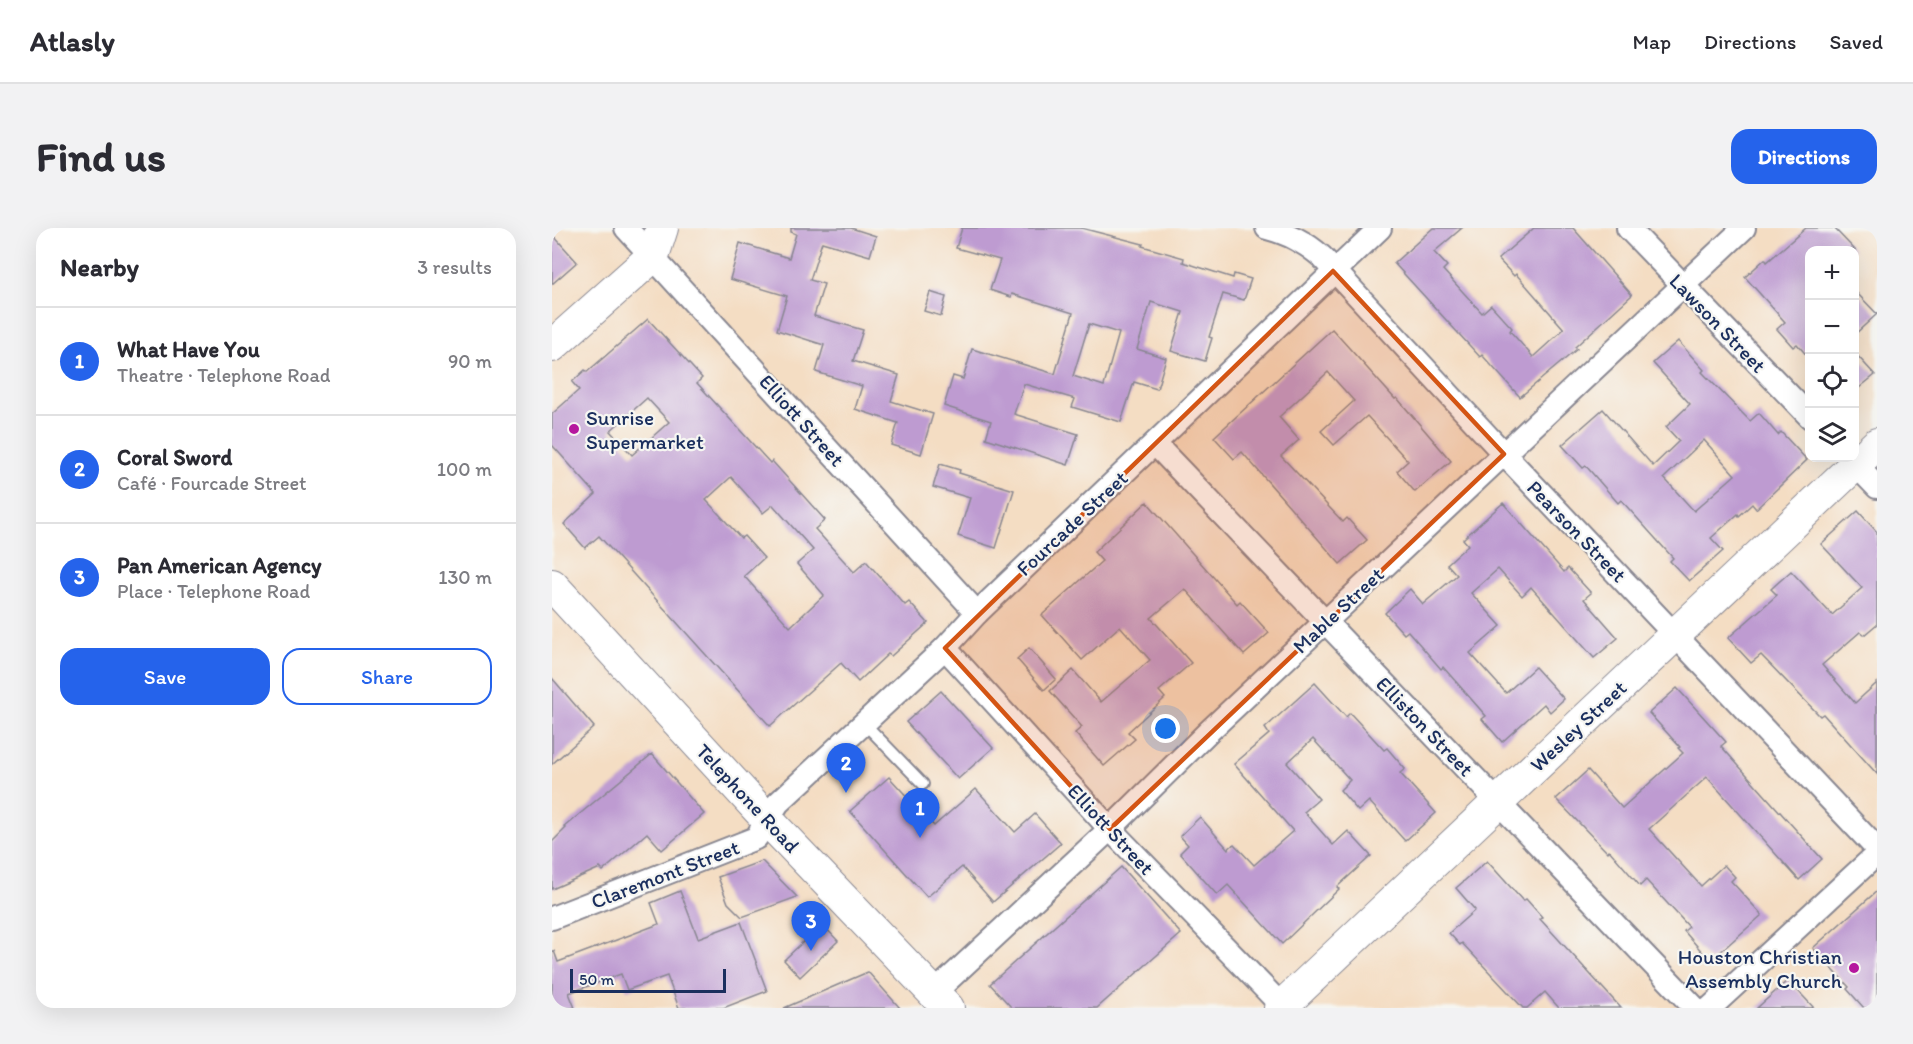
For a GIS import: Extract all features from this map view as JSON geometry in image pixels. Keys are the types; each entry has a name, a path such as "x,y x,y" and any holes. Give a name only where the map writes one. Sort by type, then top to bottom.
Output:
{"street":[{"name":"Elliott Street","path":"626,228 657,242 977,613"},
{"name":"Pearson Street","path":"1268,228 1308,244 1877,849"},
{"name":"Fourcade Street","path":"768,819 778,803 945,648 977,613 1380,228"},
{"name":"Lawson Street","path":"1628,228 1805,413"},
{"name":"Mable Street","path":"941,1001 1207,733 1744,228"},
{"path":"552,346 657,242"},
{"name":"Elliston Street","path":"1155,444 1695,1008"},
{"path":"1860,455 1877,486"},
{"name":"Wesley Street","path":"1281,1007 1676,635 1860,455"},
{"name":"Telephone Road","path":"552,585 768,819 941,1001"},
{"name":"Elliott Street","path":"945,648 1110,829 1281,1007"},
{"name":"Claremont Street","path":"552,918 756,838 768,819"},
{"path":"1710,1008 1877,854"}],"lane":[{"path":"864,723 923,783"}],"highlighted area":[{"path":"1333,271 1504,454 1110,829 945,648"}],"building":[{"path":"791,228 851,228 876,236 870,256 822,242 810,280 824,284 814,316 863,330 853,361 899,375 891,401 933,414 921,454 891,445 898,423 855,409 862,386 816,372 824,345 777,330 787,296 730,279 740,243 789,258 796,234 791,232"},
{"path":"962,228 1081,228 1143,244 1142,246 1184,258 1183,262 1233,278 1234,274 1251,279 1244,300 1223,294 1209,337 1212,338 1205,361 1171,351 1183,312 1151,302 1137,349 1166,358 1157,389 1134,382 1121,422 1072,407 1075,399 1024,384 1014,414 1078,434 1068,465 986,438 991,421 944,406 953,376 963,379 972,349 1055,374 1073,313 1012,294 1011,297 990,290 1000,260 956,248","holes":["1089,324 1119,333 1104,386 1073,376"]},
{"path":"1433,228 1462,228 1434,252 1447,266 1443,270 1482,313 1491,305 1512,328 1510,331 1533,357 1564,329 1516,274 1514,276 1498,259 1534,228 1573,228 1632,295 1575,347 1577,349 1520,397 1394,263"},
{"path":"1806,228 1834,228 1851,246 1805,246 1805,353 1797,344 1793,347 1777,329 1785,322 1745,277 1765,259 1767,262"},
{"path":"552,234 577,262 552,284"},
{"path":"930,292 946,297 941,316 924,311"},
{"path":"1859,295 1877,314 1859,330"},
{"path":"648,319 702,378 697,383 825,520 815,529 854,572 866,561 905,605 909,602 928,623 891,656 888,654 858,682 841,663 770,726 599,536 585,548 564,524 596,494 552,445 552,414 579,390 572,382 585,370 587,372","holes":["647,398 669,422 632,455 610,431","731,477 763,513 773,505 813,550 797,564 824,595 790,627 744,576 764,558 744,536 741,538 706,500"]},
{"path":"1332,329 1395,399 1397,398 1451,461 1415,492 1397,471 1408,461 1367,416 1334,445 1321,431 1354,401 1328,372 1279,417 1299,440 1281,456 1343,522 1347,518 1367,540 1340,564 1242,452 1234,459 1214,437"},
{"path":"1678,341 1704,370 1702,372 1750,421 1759,413 1778,435 1781,432 1805,458 1805,462 1756,509 1752,504 1711,538 1723,551 1689,581 1670,561 1673,558 1621,500 1618,503 1586,466 1583,468 1562,445 1603,409 1653,466 1679,441 1666,427 1690,404 1653,363","holes":["1704,440 1735,475 1694,511 1664,478"]},
{"path":"1859,357 1875,375 1859,388"},
{"path":"940,464 960,470 959,473 1014,490 996,548 958,536 970,498 933,487"},
{"path":"1147,502 1237,604 1240,601 1269,633 1244,655 1185,589 1151,618 1191,663 1159,691 1165,698 1128,732 1135,739 1104,766 1075,733 1082,727 1050,691 1073,670 1101,702 1150,660 1120,626 1082,660 1042,615 1102,561 1094,552"},
{"path":"1503,503 1564,572 1568,568 1591,593 1584,599 1618,638 1594,658 1531,587 1522,596 1498,569 1471,593 1501,626 1470,653 1506,693 1535,667 1564,699 1550,712 1544,704 1502,742 1482,719 1486,716 1443,667 1441,669 1408,631 1404,634 1385,613 1410,589 1423,604 1457,575 1447,564 1468,545 1463,539"},
{"path":"1858,511 1877,532 1877,624 1864,635 1860,632 1822,665 1855,703 1877,683 1877,774 1823,714 1820,716 1761,655 1751,663 1728,638 1777,595 1771,589 1791,571 1832,615 1862,588 1821,544"},
{"path":"1029,648 1056,679 1044,690 1017,659"},
{"path":"552,678 594,727 552,764"},
{"path":"1315,683 1346,717 1350,713 1384,750 1387,748 1405,769 1400,773 1436,813 1405,841 1369,801 1358,811 1340,790 1350,780 1313,739 1287,763 1319,799 1304,812 1333,845 1348,831 1371,856 1337,887 1339,889 1282,944 1228,885 1217,895 1180,853 1188,845 1180,836 1200,817 1228,849 1234,844 1254,865 1293,831 1234,764 1269,734 1265,728"},
{"path":"1677,688 1726,742 1721,746 1822,859 1799,880 1707,777 1649,829 1701,886 1724,865 1735,877 1731,881 1762,915 1710,961 1684,931 1689,927 1646,880 1640,886 1609,850 1607,852 1556,799 1588,770 1622,808 1683,753 1649,713"},
{"path":"941,691 993,748 958,779 906,722"},
{"path":"652,754 704,814 662,850 647,833 603,871 600,868 552,889 552,842 566,828 564,827"},
{"path":"889,777 934,826 976,789 1015,832 1035,814 1061,843 993,902 962,867 927,897 850,811"},
{"path":"762,861 797,897 742,917 728,903 718,877"},
{"path":"1487,861 1523,901 1526,899 1542,917 1540,919 1621,1008 1559,1008 1545,992 1527,1008 1523,1008 1462,943 1460,945 1449,933 1475,910 1456,888"},
{"path":"1121,867 1181,934 1097,1008 1012,1008 990,984"},
{"path":"680,891 698,938 741,922 767,991 723,1008 679,1008 667,976 627,990 621,974 569,993 575,1008 552,1008 552,951 558,962 659,924 651,903"},
{"name":"Houston Christian Assembly Church","path":"1877,891 1877,1008 1864,1008 1847,989 1849,987 1813,948"},
{"path":"822,924 838,941 800,977 784,960"},
{"path":"868,972 900,1008 784,1008"},
{"path":"1788,980 1814,1008 1757,1008"}],"place":[{"name":"Sunrise Supermarket","path":"574,429"},
{"name":"Coral Sword","path":"846,793"},
{"name":"What Have You","path":"920,838"},
{"name":"Pan American Agency","path":"811,951"},
{"name":"Houston Christian Assembly Church","path":"1854,968"}]}
